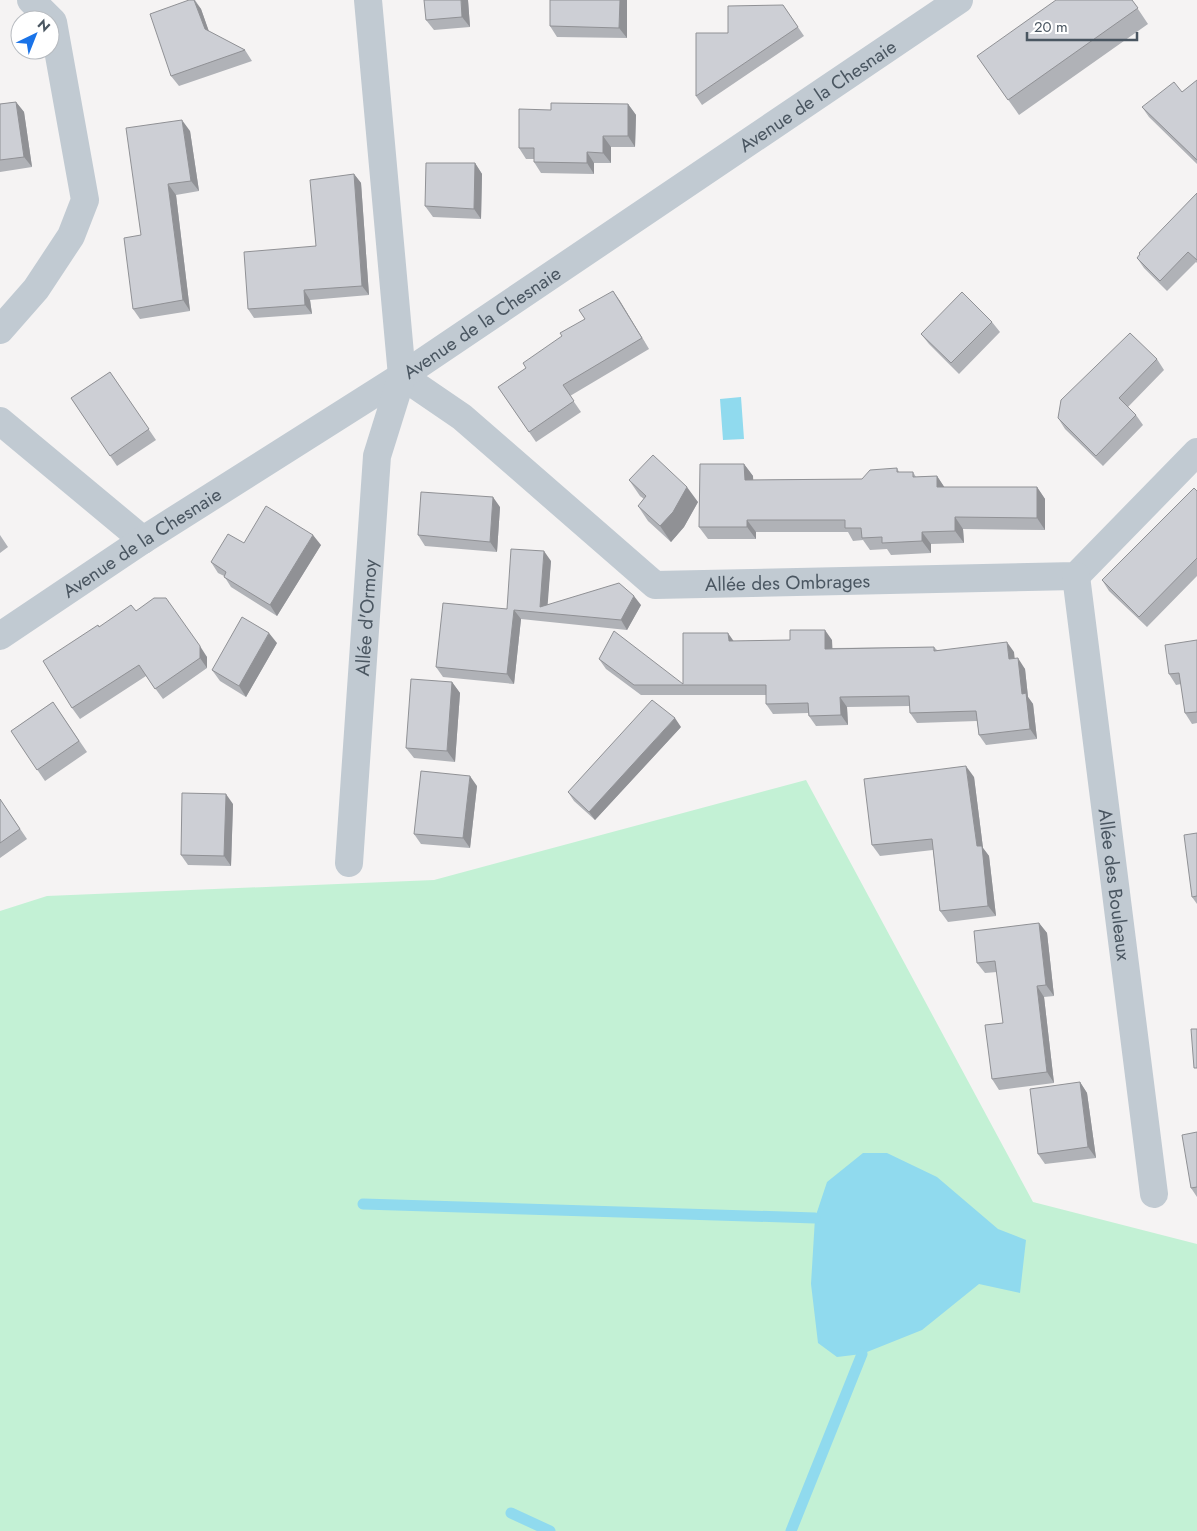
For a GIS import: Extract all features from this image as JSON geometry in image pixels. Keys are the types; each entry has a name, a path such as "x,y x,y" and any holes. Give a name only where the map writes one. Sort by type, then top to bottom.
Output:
{"street":[{"path":"0,330 36,289 71,236 85,200 53,22 31,0"},
{"path":"368,0 402,376"},
{"name":"Avenue de la Chesnaie","path":"0,636 143,540 402,376 959,0"},
{"name":"Allée des Ombrages","path":"402,376 462,416 656,585 1076,576"},
{"name":"Allée d'Ormoy","path":"349,862 377,456 402,376"},
{"path":"0,421 143,540"},
{"path":"1076,576 1197,452"},
{"name":"Allée des Bouleaux","path":"1076,576 1154,1194"}],"green space":[{"path":"806,780 1033,1202 1197,1244 1197,1531 0,1531 0,911 47,896 434,880"}],"water":[{"path":"741,397 744,439 723,440 720,399"},
{"path":"863,1153 887,1153 937,1177 998,1229 1026,1240 1020,1293 979,1284 922,1330 862,1354 837,1357 818,1343 811,1284 815,1218 827,1182"}],"building":[{"path":"189,0 194,0 205,29 245,50 171,76 150,14"},
{"path":"424,0 461,0 462,17 426,20"},
{"path":"550,0 620,0 619,28 550,26"},
{"path":"1056,0 1132,0 1138,8 1008,100 977,56"},
{"path":"783,5 798,27 696,96 696,33 728,33 728,6"},
{"path":"1197,80 1197,160 1142,107 1174,82 1182,92"},
{"path":"16,102 24,157 0,160 0,104"},
{"path":"551,103 628,104 628,136 603,136 603,153 587,152 587,163 534,162 534,148 519,148 519,109 551,110"},
{"path":"182,120 191,181 168,184 183,300 133,309 124,238 141,235 126,128"},
{"path":"426,163 475,163 474,209 425,206"},
{"path":"354,174 362,286 304,290 305,305 248,309 244,252 316,246 310,180"},
{"path":"1197,193 1197,260 1188,252 1160,281 1137,258 1139,253"},
{"path":"613,291 642,338 563,385 574,401 529,432 498,387 526,368 523,363 562,336 560,333 585,319 579,310"},
{"path":"962,292 992,322 951,363 921,334"},
{"path":"1130,333 1157,359 1119,398 1136,415 1096,456 1058,418 1061,400"},
{"path":"110,372 149,429 110,456 71,398"},
{"path":"653,455 687,487 673,512 660,526 638,506 646,496 629,480"},
{"path":"700,464 744,464 745,480 862,479 870,470 897,468 897,472 913,472 913,477 937,476 937,487 1037,487 1037,518 955,517 955,531 922,532 922,541 882,543 882,537 862,538 861,528 845,528 845,520 747,520 747,527 699,527"},
{"path":"1194,488 1197,491 1197,558 1139,617 1102,580"},
{"path":"421,492 493,497 490,542 418,535"},
{"path":"266,506 313,535 270,605 224,577 226,572 211,562 228,534 244,543"},
{"path":"511,549 544,551 540,607 619,583 634,596 621,620 514,610 507,674 436,667 443,603 507,609"},
{"path":"154,598 166,598 200,646 200,658 155,689 139,665 72,708 43,661 131,605 136,611"},
{"path":"242,617 269,633 239,686 212,670"},
{"path":"790,630 825,630 825,649 934,647 934,651 1007,642 1009,659 1018,658 1022,694 1026,693 1030,729 979,735 976,711 910,713 909,696 840,697 841,715 809,716 808,703 766,704 766,685 634,685 599,659 614,631 683,684 683,633 728,633 729,641 790,640"},
{"path":"1197,640 1197,712 1185,713 1179,673 1169,674 1165,645"},
{"path":"411,679 452,682 447,751 406,748"},
{"path":"652,700 675,718 589,812 568,792"},
{"path":"53,702 79,741 37,770 11,731"},
{"path":"966,766 977,846 982,846 988,906 940,911 932,839 872,845 864,779"},
{"path":"421,771 470,776 463,838 414,834"},
{"path":"182,793 226,794 224,856 181,855"},
{"path":"0,799 20,829 0,843"},
{"path":"1197,833 1197,896 1192,897 1184,835"},
{"path":"1039,923 1046,985 1037,986 1047,1072 992,1079 985,1025 1003,1023 995,961 977,963 974,931"},
{"path":"1191,1029 1197,1029 1197,1068 1194,1068"},
{"path":"1080,1082 1088,1147 1038,1154 1030,1089"},
{"path":"1197,1132 1197,1187 1191,1188 1182,1135"}],"waterway":[{"path":"363,1204 815,1218"},
{"path":"791,1531 862,1354"},
{"path":"511,1513 550,1531"}]}
